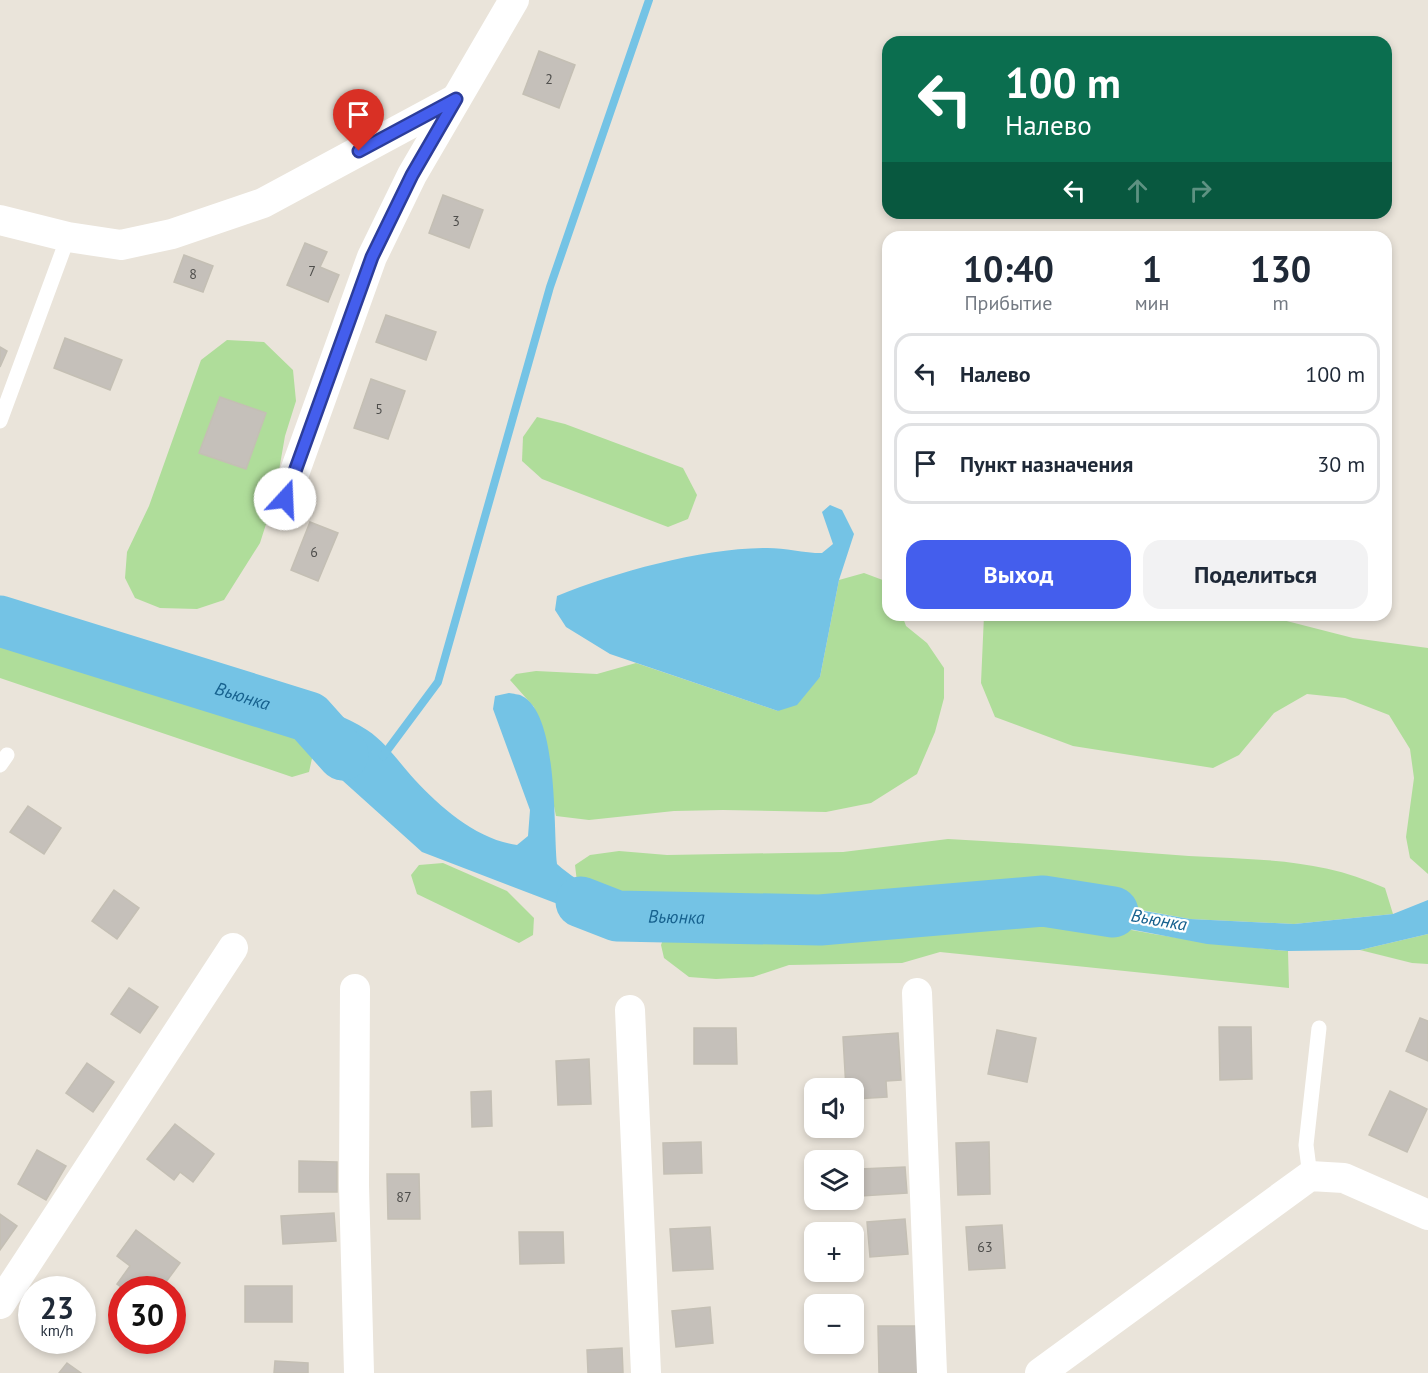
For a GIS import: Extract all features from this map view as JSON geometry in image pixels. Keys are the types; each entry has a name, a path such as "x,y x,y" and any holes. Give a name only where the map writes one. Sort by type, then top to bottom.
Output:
{"street":[{"path":"285,499 372,257 412,175 514,0"},
{"path":"0,220 68,237 121,245 172,234 263,203 456,99"},
{"path":"0,1304 233,948"},
{"path":"355,989 354,1185 359,1373"},
{"path":"917,993 932,1373"},
{"path":"630,1010 646,1373"},
{"path":"1040,1373 1310,1176 1344,1178 1428,1215"}],"lane":[{"path":"0,421 68,237"},
{"path":"1310,1176 1306,1145 1319,1028"}],"green space":[{"path":"227,340 264,342 293,370 296,401 285,436 274,499 260,543 224,600 197,609 160,608 135,598 125,578 127,552 149,506 201,360"},
{"path":"537,417 565,424 683,468 697,495 688,519 668,527 542,479 522,461 523,437"},
{"path":"864,573 882,580 882,621 904,621 906,626 927,643 944,668 944,698 935,732 917,774 871,803 826,812 674,811 589,820 556,816 534,707 510,680 516,674 536,671 597,674 636,663 778,711 820,677 839,580"},
{"path":"984,621 1286,621 1353,638 1428,648 1428,874 1410,858 1406,837 1414,778 1410,749 1389,715 1345,698 1307,694 1274,713 1239,755 1213,768 1073,746 995,717 981,683"},
{"path":"0,638 94,668 229,704 290,728 313,754 309,772 292,777 0,678"},
{"path":"948,839 1264,860 1313,866 1361,878 1385,888 1393,914 1294,924 1190,919 1082,899 996,893 754,909 699,910 644,905 601,893 577,882 575,865 590,855 619,851 667,855 843,852"},
{"path":"443,863 507,891 534,918 533,935 519,943 417,894 411,875 419,865"},
{"path":"1040,908 1101,924 1163,936 1288,951 1289,988 940,952 902,963 789,965 753,977 716,979 689,977 664,958 661,945 666,932 696,928 919,926"},
{"path":"1428,934 1428,964 1412,963 1360,950"}],"water":[{"path":"830,505 842,510 854,534 839,580 820,677 797,705 778,711 610,654 566,627 555,610 557,596 631,571 685,557 738,549 763,548 822,553 833,544 822,512"},
{"path":"509,693 522,696 534,707 543,725 552,774 557,864 577,879 598,890 644,905 649,917 648,923 626,930 422,852 313,754 290,728 290,712 300,704 351,721 381,741 425,791 448,812 488,837 517,845 528,836 530,810 493,709 495,696"},
{"path":"1053,895 1190,919 1294,924 1393,914 1428,900 1428,934 1360,950 1288,951 1207,944 1077,919 1040,908 1043,901"}],"building":[{"path":"539,51 575,65 559,108 523,94"},
{"path":"443,195 483,210 469,248 429,233"},
{"path":"305,243 327,252 320,267 339,275 328,302 287,285"},
{"path":"184,255 213,266 203,292 174,282"},
{"path":"386,315 436,332 426,360 376,342"},
{"path":"65,338 122,360 110,390 54,368"},
{"path":"0,347 7,351 0,367"},
{"path":"371,379 405,391 388,439 354,428"},
{"path":"220,397 266,413 246,469 199,453"},
{"path":"310,522 338,533 318,581 291,570"},
{"path":"28,806 61,828 44,854 10,832"},
{"path":"114,890 139,908 117,939 92,921"},
{"path":"129,988 158,1007 140,1033 111,1014"},
{"path":"1420,1018 1428,1021 1428,1061 1406,1051"},
{"path":"1219,1027 1251,1027 1252,1079 1220,1080"},
{"path":"694,1028 736,1028 737,1064 694,1064"},
{"path":"997,1030 1036,1038 1027,1082 988,1074"},
{"path":"898,1033 901,1080 886,1081 887,1097 864,1098 864,1078 845,1078 843,1037"},
{"path":"589,1059 591,1104 558,1105 556,1061"},
{"path":"87,1063 114,1082 93,1112 66,1093"},
{"path":"491,1091 492,1126 472,1127 471,1092"},
{"path":"1390,1091 1427,1109 1407,1152 1369,1135"},
{"path":"175,1124 214,1154 193,1182 180,1172 174,1180 147,1159"},
{"path":"701,1142 702,1173 664,1174 663,1143"},
{"path":"989,1142 990,1194 958,1195 956,1143"},
{"path":"37,1150 66,1166 46,1200 18,1184"},
{"path":"299,1161 337,1162 337,1192 299,1192"},
{"path":"905,1167 907,1193 864,1196 864,1169"},
{"path":"387,1174 419,1174 420,1219 388,1219"},
{"path":"334,1213 336,1241 283,1244 281,1216"},
{"path":"0,1214 17,1226 0,1250"},
{"path":"905,1219 908,1254 870,1257 867,1222"},
{"path":"1002,1225 1005,1268 969,1270 966,1227"},
{"path":"710,1227 713,1269 673,1271 670,1229"},
{"path":"136,1230 180,1263 170,1276 123,1276 130,1266 117,1256"},
{"path":"519,1232 563,1232 564,1263 520,1264"},
{"path":"245,1286 292,1286 292,1322 245,1322"},
{"path":"710,1307 713,1343 676,1347 672,1311"},
{"path":"878,1326 917,1326 918,1373 879,1373"},
{"path":"622,1348 623,1373 588,1373 587,1350"},
{"path":"275,1361 308,1363 308,1373 274,1373"},
{"path":"67,1363 81,1373 59,1373"}],"waterway":[{"path":"383,756 438,682 550,287 649,0"},
{"name":"Вьюнка","path":"0,621 309,717 343,755"},
{"name":"Вьюнка","path":"581,902 617,916 820,920 1043,901 1113,912"}],"route":[{"path":"285,499 372,257 412,175 456,99 359,151"}]}
